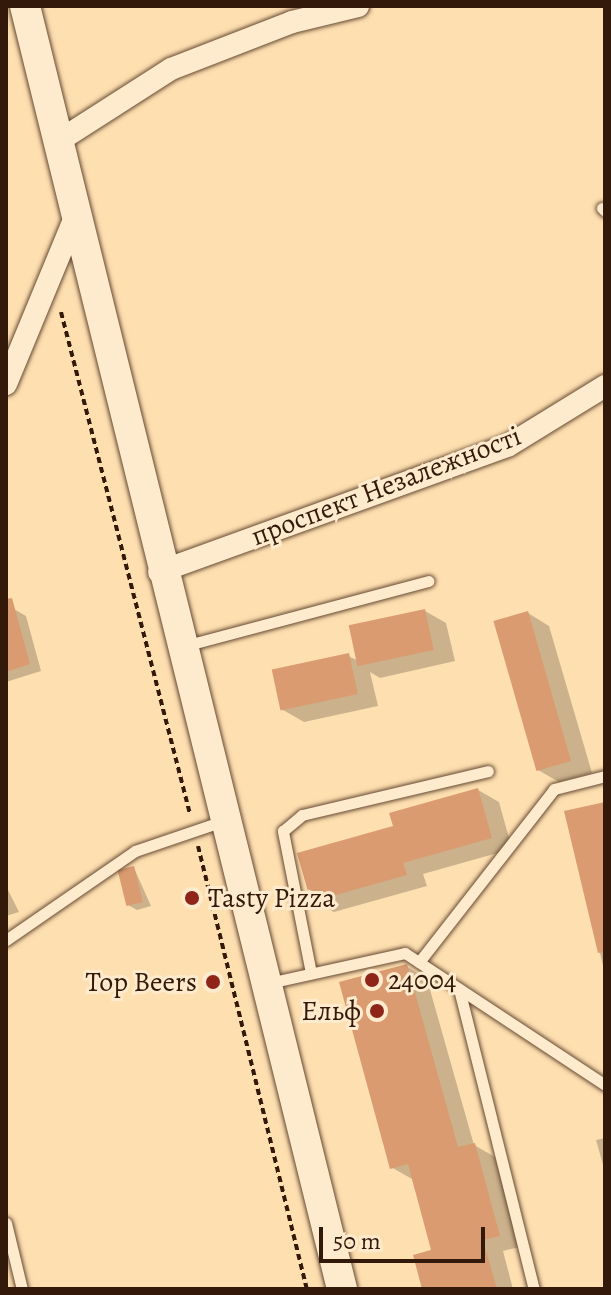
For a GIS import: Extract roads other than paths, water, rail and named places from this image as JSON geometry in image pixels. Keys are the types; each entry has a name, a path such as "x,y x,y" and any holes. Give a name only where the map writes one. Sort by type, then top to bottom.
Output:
{"main road":[{"path":"25,6 73,222 159,572 227,819 342,1289"}],"street":[{"path":"57,142 171,69 292,22 358,6"},
{"path":"6,384 73,222"},
{"name":"проспект Незалежності","path":"159,572 509,445 605,386"}],"lane":[{"path":"180,647 428,581"},
{"path":"311,973 283,831 302,815 488,771"},
{"path":"419,962 554,789 605,776"},
{"path":"6,940 135,851 227,819"},
{"path":"265,983 405,953 605,1085"},
{"path":"459,989 534,1289"},
{"path":"6,1223 22,1289"}],"place":[{"name":"Tasty Pizza","path":"192,898"},
{"name":"24004","path":"372,980"},
{"name":"Top Beers","path":"213,982"},
{"name":"Ельф","path":"377,1011"}]}
